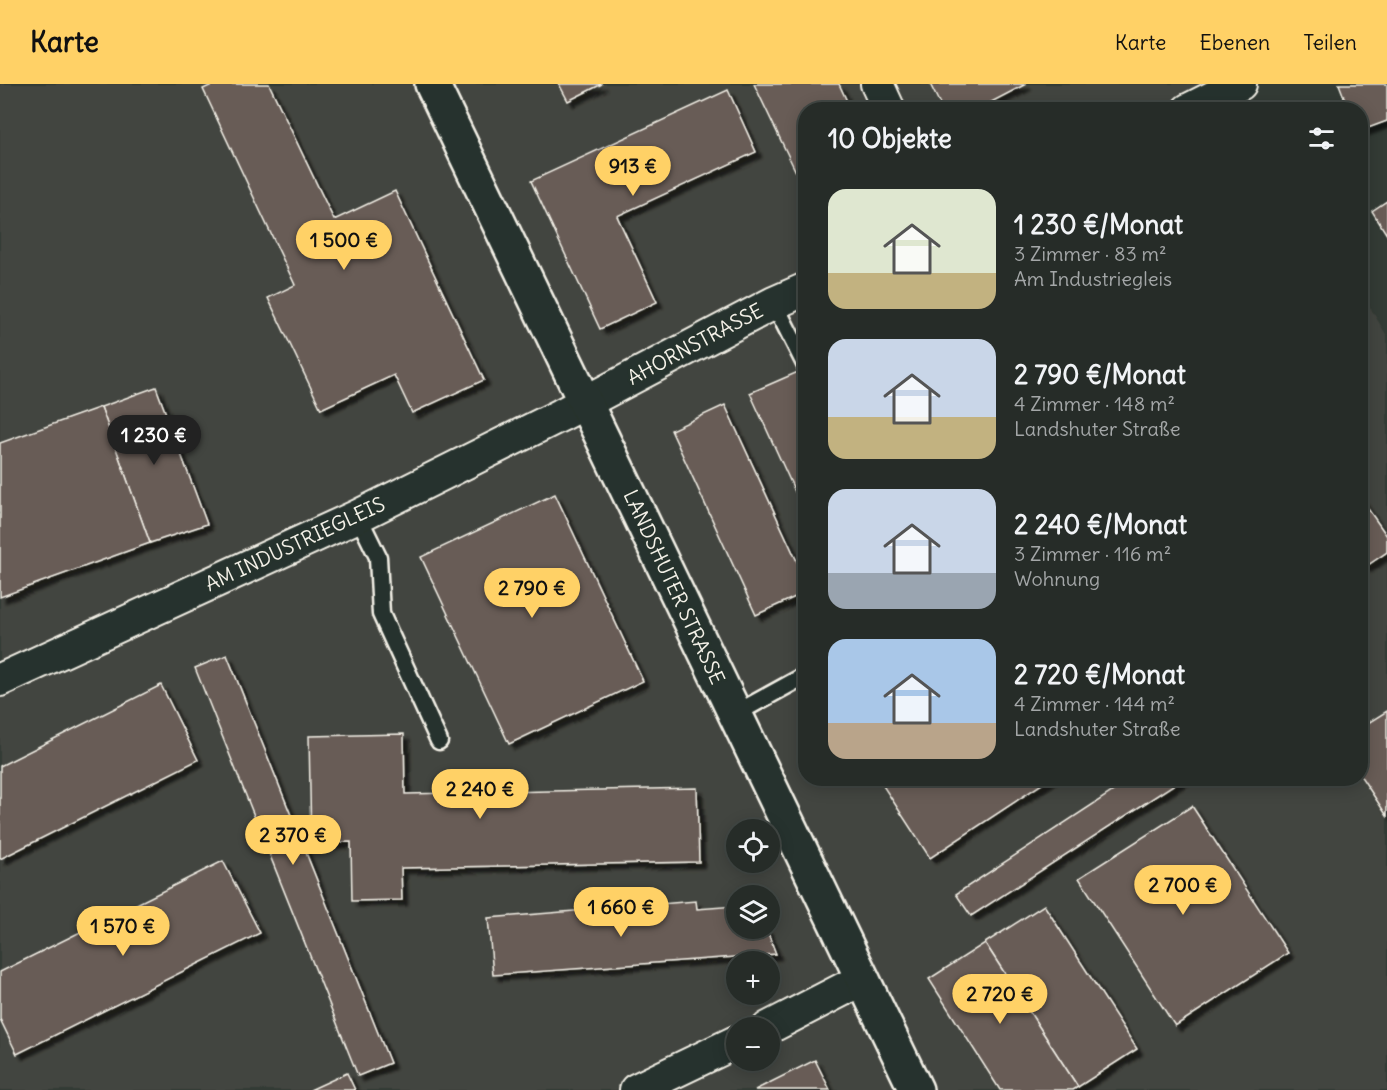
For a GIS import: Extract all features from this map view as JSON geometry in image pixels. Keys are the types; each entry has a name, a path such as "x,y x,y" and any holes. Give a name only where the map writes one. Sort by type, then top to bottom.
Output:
{"street":[{"name":"LANDSHUTER STRASSE","path":"432,84 916,1090"},
{"path":"877,84 885,102"},
{"path":"1204,102 1240,84"},
{"name":"AHORNSTRASSE","path":"586,402 798,292"},
{"name":"AM INDUSTRIEGLEIS","path":"0,680 358,516 586,402"},
{"path":"780,1022 863,979"},
{"path":"636,1090 726,1047"}],"lane":[{"path":"774,303 798,350"},
{"path":"358,516 378,557 381,614 439,741"},
{"path":"735,714 798,679"}],"shaded area":[{"path":"0,84 1236,84 1247,102 798,102 798,786 1368,786 1368,304 1387,336 1387,1090 0,1090"}],"building":[{"path":"214,84 269,84 334,220 395,191 484,380 412,413 394,375 321,409 268,298 295,285 203,89"},
{"path":"559,84 602,84 568,101"},
{"path":"754,84 839,84 847,102 798,102 798,176"},
{"path":"930,84 1026,84 991,102 939,102"},
{"path":"1339,84 1387,84 1387,121 1368,128 1368,102 1346,102"},
{"path":"728,90 756,152 617,216 657,302 600,329 531,181"},
{"path":"1387,201 1387,235 1372,211"},
{"path":"798,372 798,498 750,393"},
{"path":"156,387 207,524 150,543 101,407"},
{"path":"725,405 798,564 798,596 756,615 671,430"},
{"path":"101,407 150,543 0,597 0,443"},
{"path":"555,494 643,681 509,744 421,557"},
{"path":"1368,509 1387,536 1387,552 1368,565"},
{"path":"227,655 390,1063 358,1076 195,668"},
{"path":"161,685 198,760 0,859 0,766"},
{"path":"1387,711 1387,816 1367,786 1368,723"},
{"path":"404,734 405,794 697,788 699,862 401,868 402,900 352,901 351,842 311,843 309,736"},
{"path":"883,786 1039,786 930,858"},
{"path":"1121,786 1172,786 971,916 956,894"},
{"path":"1192,806 1288,953 1175,1026 1079,878"},
{"path":"223,861 260,933 17,1054 0,1019 0,972"},
{"path":"696,901 697,909 726,907 726,939 770,939 775,951 726,951 726,958 493,975 488,918"},
{"path":"1044,905 1137,1049 1078,1087 985,943"},
{"path":"985,943 1078,1087 1073,1090 1000,1090 929,979"},
{"path":"815,1060 830,1090 755,1090"},
{"path":"347,1073 355,1090 310,1090"}]}
